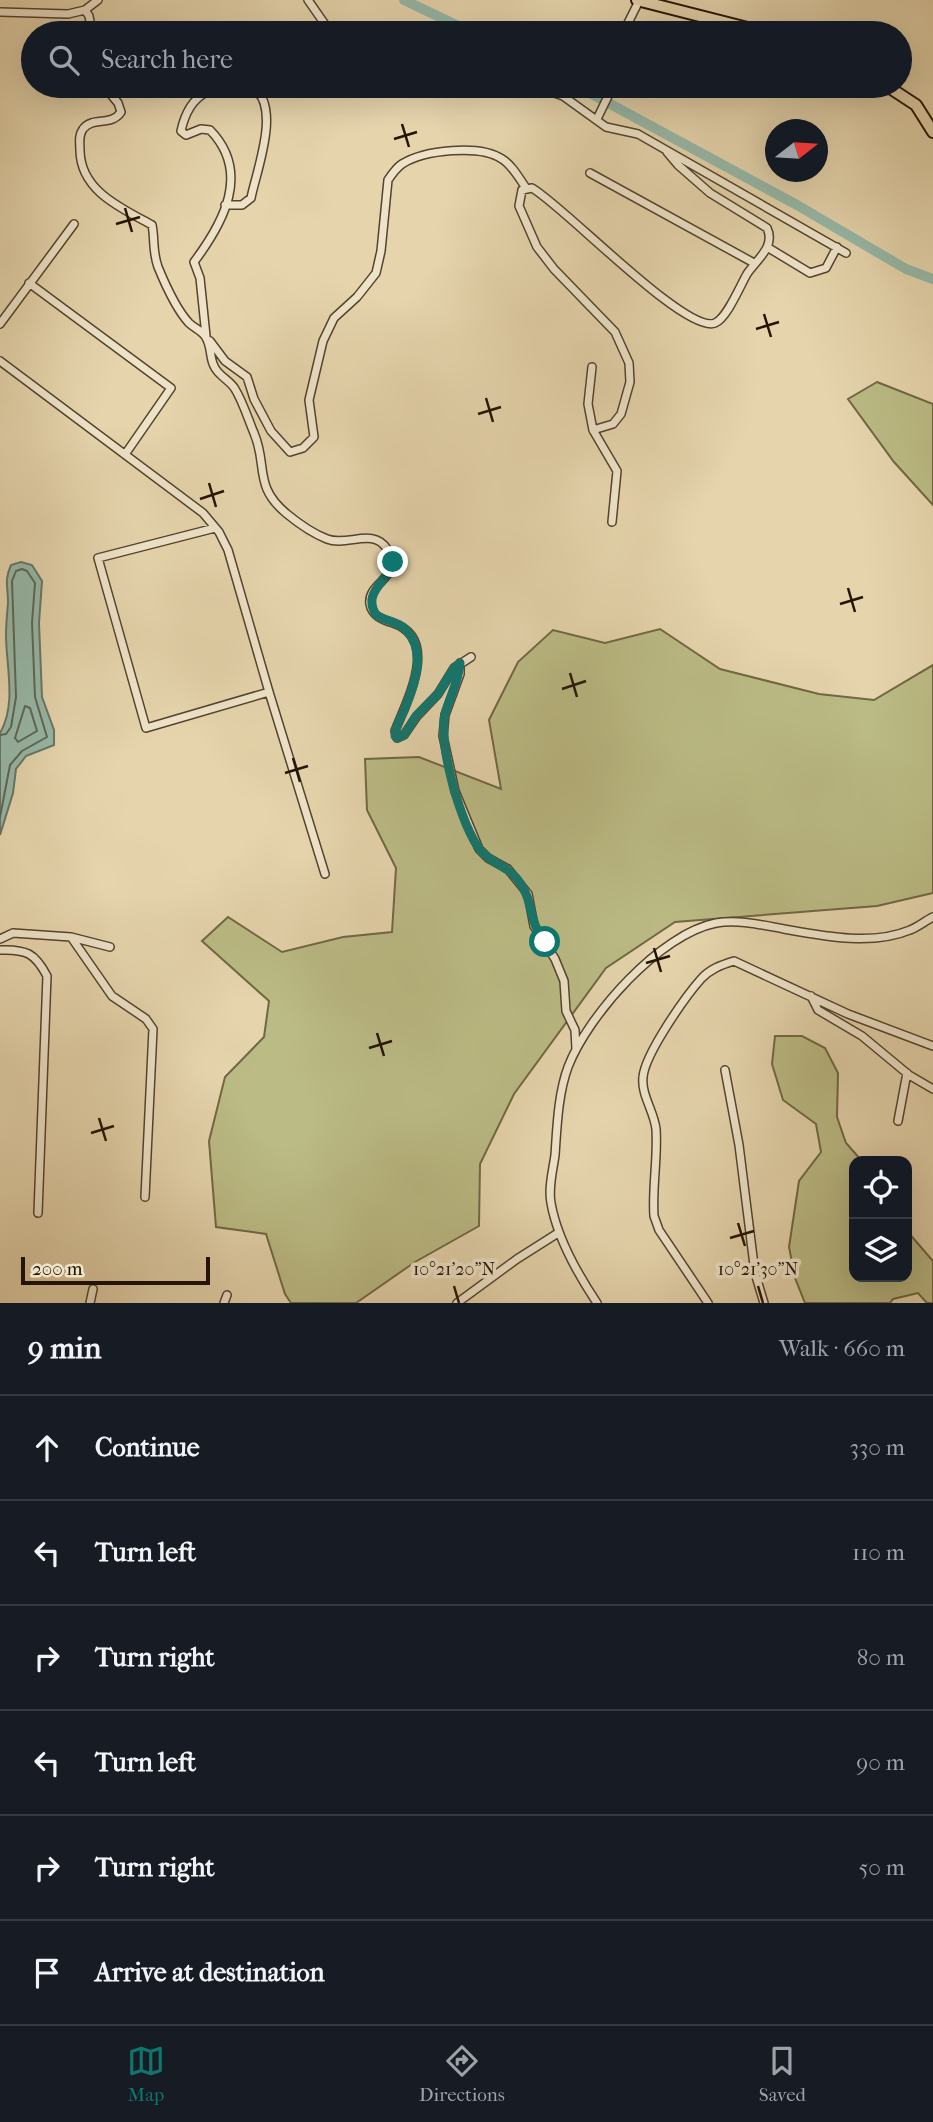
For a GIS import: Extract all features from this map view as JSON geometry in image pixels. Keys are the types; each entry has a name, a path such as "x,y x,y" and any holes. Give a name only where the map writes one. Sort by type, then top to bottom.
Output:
{"main road":[{"path":"638,0 720,21"},
{"path":"905,98 926,117 933,132"}],"street":[{"path":"0,12 52,15 85,10 98,0"},
{"path":"308,0 323,21"},
{"path":"628,21 638,0"},
{"path":"85,10 90,21"},
{"path":"114,98 121,112 111,121 92,123 83,130 80,139 81,167 111,204 152,225 153,248 159,269 183,316 206,337 225,361 247,377 254,399 276,439 290,452 303,448 314,437 309,400 323,341 334,318 357,297 376,273 381,251 388,180 394,171 405,162 424,155 444,151 478,152 493,154 505,160 526,188"},
{"path":"195,98 184,117 181,131 186,135 201,129 210,130 226,150 232,171 232,182 225,205 210,241 194,262 201,278 206,337 211,346 214,367 234,386 256,436 264,485 275,503 295,520 328,540 375,539 381,541 388,550 393,562 373,592 370,604 376,615 405,629 413,640 418,655 415,680 396,727 397,738 404,735 416,716 438,694 454,668 471,657"},
{"path":"225,205 242,205 251,198 268,118 262,98"},
{"path":"566,98 606,127 632,131 846,253"},
{"path":"597,119 606,98"},
{"path":"593,430 613,424 621,414 631,382 629,363 615,332 554,269 537,247 519,206 520,194 526,188 532,188 629,272 698,323 713,324 723,317 770,239 767,228 710,193 667,152"},
{"path":"590,173 754,263"},
{"path":"0,324 74,224"},
{"path":"767,247 810,273 826,268 837,247"},
{"path":"29,283 171,388 126,453"},
{"path":"0,361 126,453 203,513 215,527 228,550 325,874"},
{"path":"592,367 588,404 593,430 617,471 612,522"},
{"path":"215,527 98,558 146,728 269,692"},
{"path":"460,663 460,674 445,715 443,736 454,791 479,849 488,858 508,869 528,894 534,926 555,959 564,981 566,1011 575,1030 576,1050"},
{"path":"597,1303 558,1233 550,1200 560,1104 567,1069 593,1022 618,989 657,954 697,929 716,923 735,922 854,938 909,931 933,917"},
{"path":"0,939 13,933 71,937 110,947"},
{"path":"71,937 113,996 146,1019 153,1029 145,1197"},
{"path":"0,950 20,949 38,960 47,976 38,1213"},
{"path":"708,1303 659,1230 654,1216 655,1125 644,1093 643,1077 648,1059 701,979 722,964 734,961 848,1014 933,1046"},
{"path":"811,996 818,1010 862,1036 907,1073 933,1089"},
{"path":"725,1070 739,1145 755,1273 764,1303"},
{"path":"898,1121 907,1073"},
{"path":"457,1303 558,1233"},
{"path":"90,1303 93,1289"}],"green space":[{"path":"877,382 933,404 933,505 894,462 848,399"},
{"path":"660,629 720,669 819,694 874,700 933,665 933,893 877,906 675,922 606,968 514,1094 480,1164 479,1226 415,1262 356,1303 291,1303 285,1294 266,1234 216,1227 209,1141 225,1077 264,1037 269,1001 202,941 228,917 282,952 343,937 392,932 396,868 367,810 365,759 419,757 501,789 489,720 518,662 553,630 605,643"},
{"path":"775,1036 802,1036 825,1048 838,1073 837,1117 846,1143 858,1156 849,1156 849,1282 912,1282 912,1237 933,1261 933,1303 927,1303 918,1293 893,1299 890,1303 805,1303 795,1278 789,1247 799,1181 821,1152 816,1124 783,1100 772,1064"}],"water":[{"path":"21,562 32,565 42,581 39,623 42,697 54,730 54,745 26,756 16,769 13,793 0,835 0,733 8,710 9,697 7,580 11,565"}],"waterway":[{"path":"404,0 448,21"},
{"path":"599,98 797,205 906,269 933,279"}],"route":[{"path":"393,562 384,581 373,592 370,604 381,619 405,629 418,655 415,680 395,736 401,738 404,735 416,716 438,694 460,663 460,674 445,715 443,736 454,791 479,849 517,877 528,894 531,918 545,942"}]}
